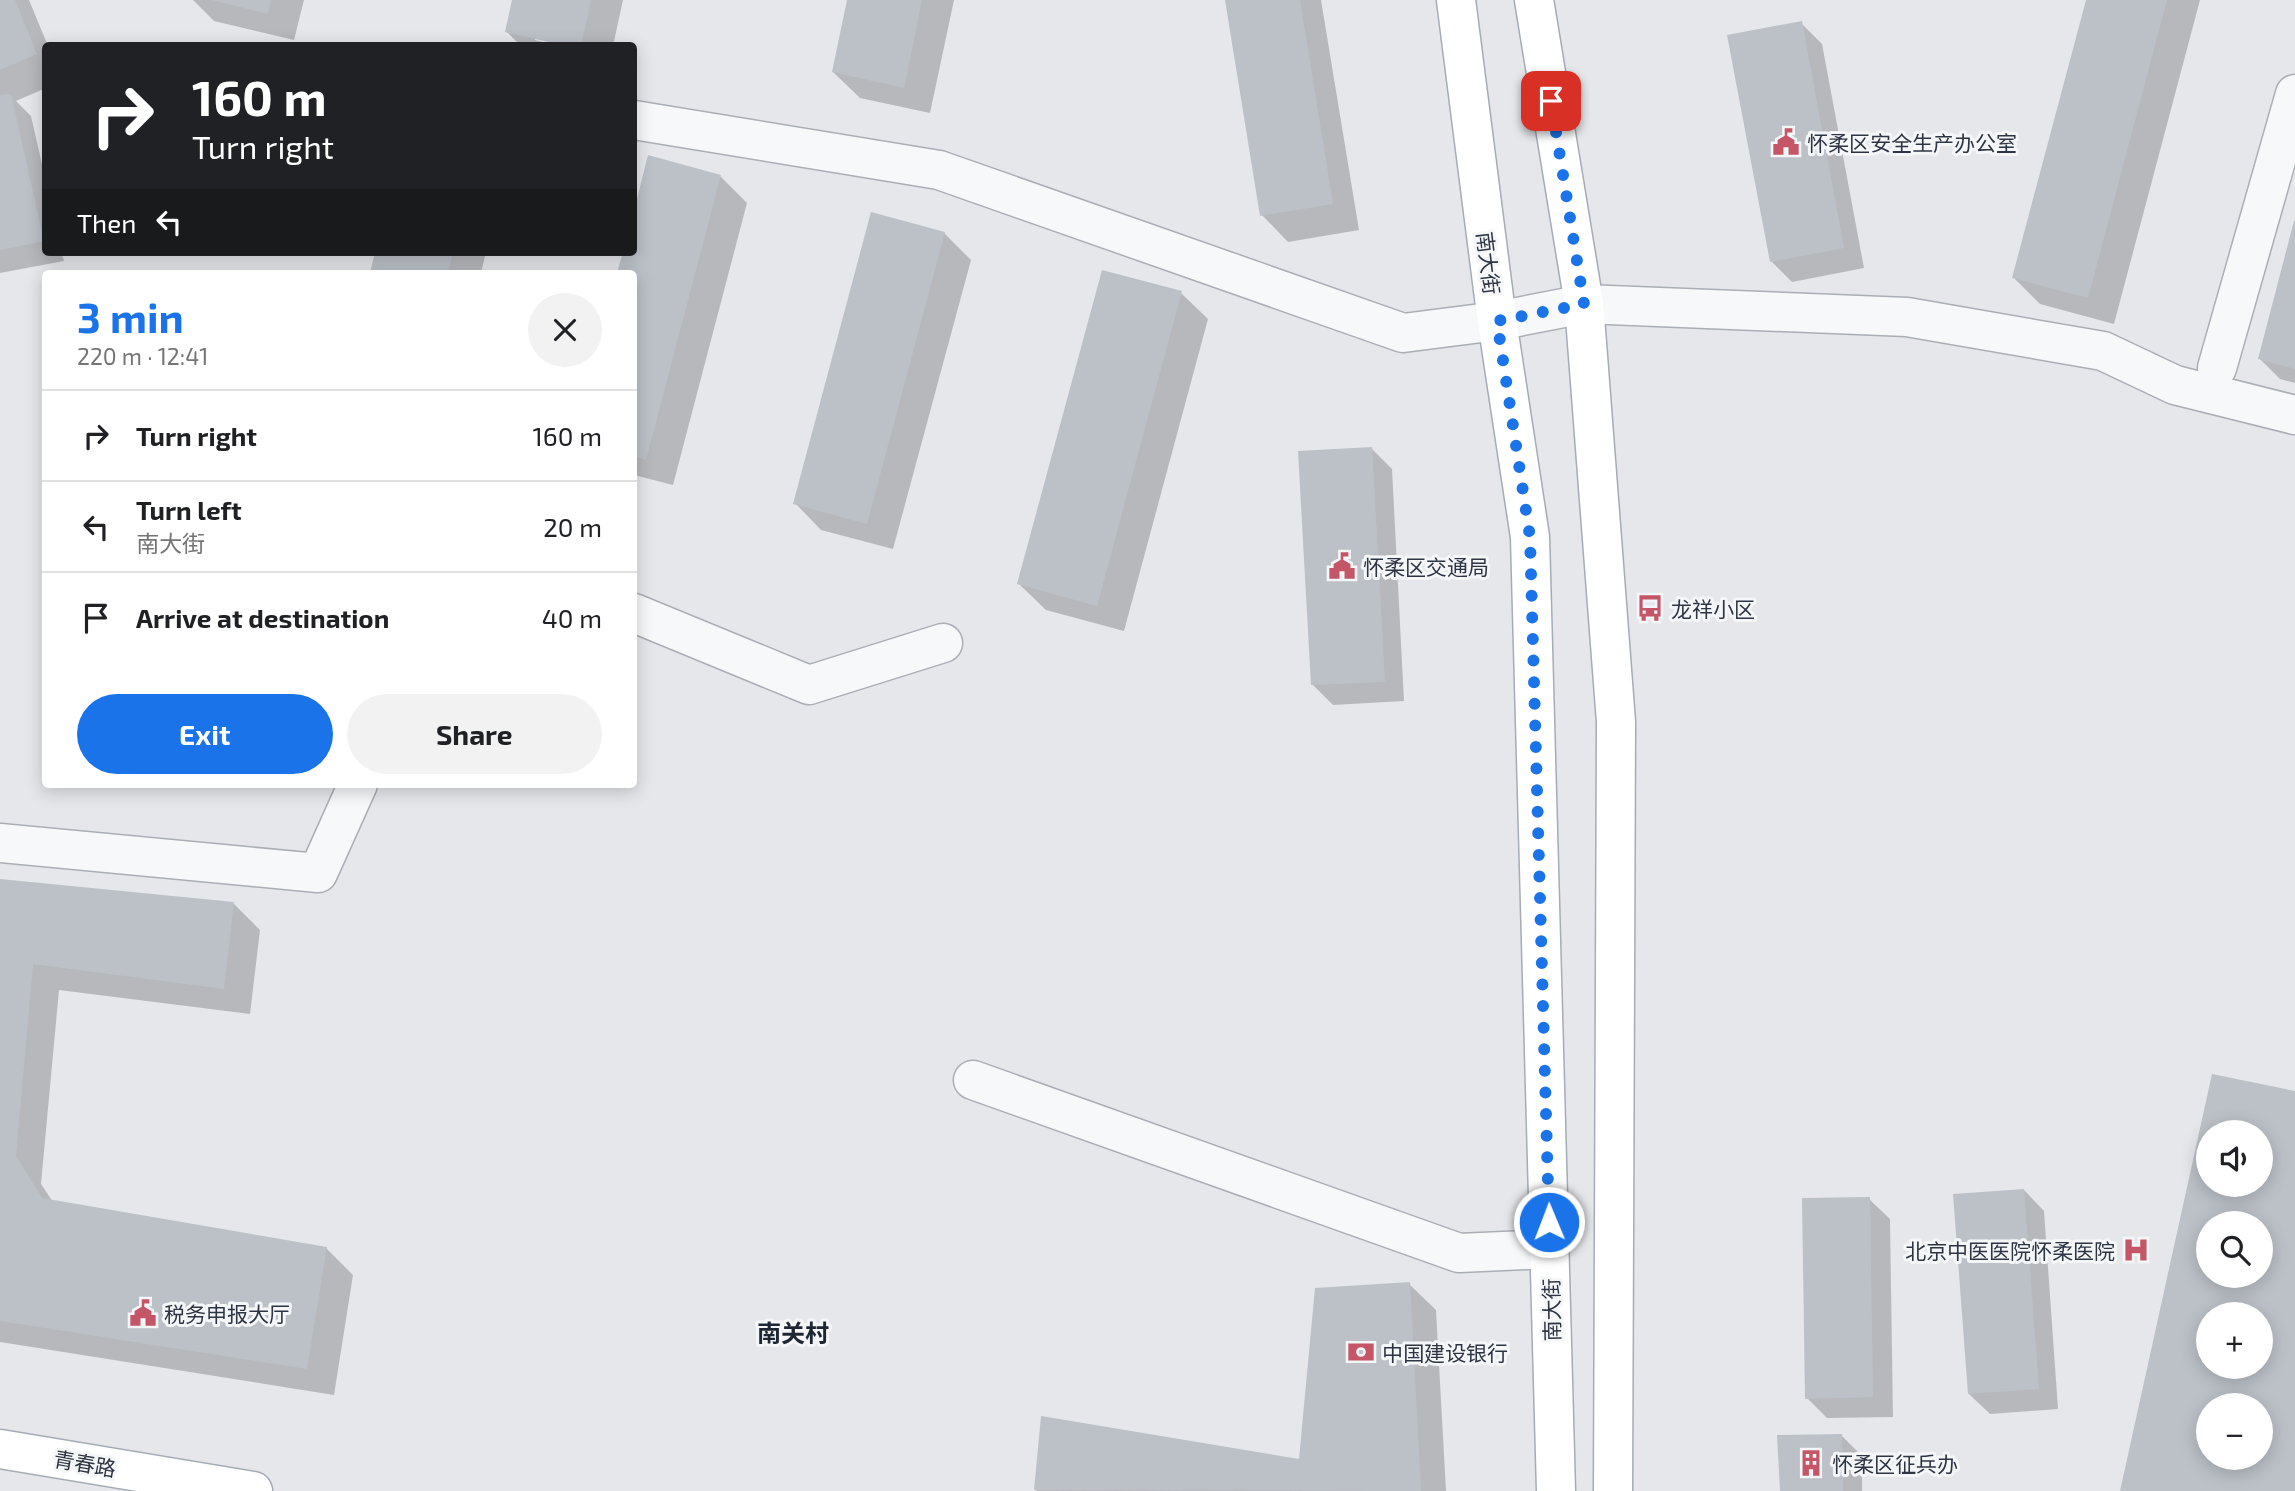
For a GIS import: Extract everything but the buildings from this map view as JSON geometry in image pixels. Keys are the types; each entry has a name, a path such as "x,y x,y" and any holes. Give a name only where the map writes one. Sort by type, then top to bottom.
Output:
{"main road":[{"name":"南大街","path":"1457,0 1497,321 1530,537 1556,1491"},
{"path":"1534,0 1584,304 1616,722 1613,1491"},
{"name":"青春路","path":"0,1448 253,1491"}],"street":[{"path":"2217,368 2295,94"},
{"path":"637,120 939,170 1403,333 1497,321 1584,304 1907,317 2217,368 2295,390"},
{"path":"2103,351 2175,385 2295,415"},
{"path":"637,615 809,685 943,643"},
{"path":"0,843 318,873 356,788"},
{"path":"972,1080 1459,1253 1549,1249"}],"place":[{"name":"怀柔区安全生产办公室","path":"1786,142"},
{"name":"怀柔区交通局","path":"1342,566"},
{"name":"龙祥小区","path":"1650,608"},
{"name":"北京中医医院怀柔医院","path":"2136,1250"},
{"name":"税务申报大厅","path":"143,1313"},
{"name":"中国建设银行","path":"1361,1352"},
{"name":"怀柔区征兵办","path":"1811,1463"}],"district":[{"name":"南关村","path":"793,1332"}],"route":[{"path":"1549,1222 1530,537 1497,321 1584,304 1551,101"}]}
